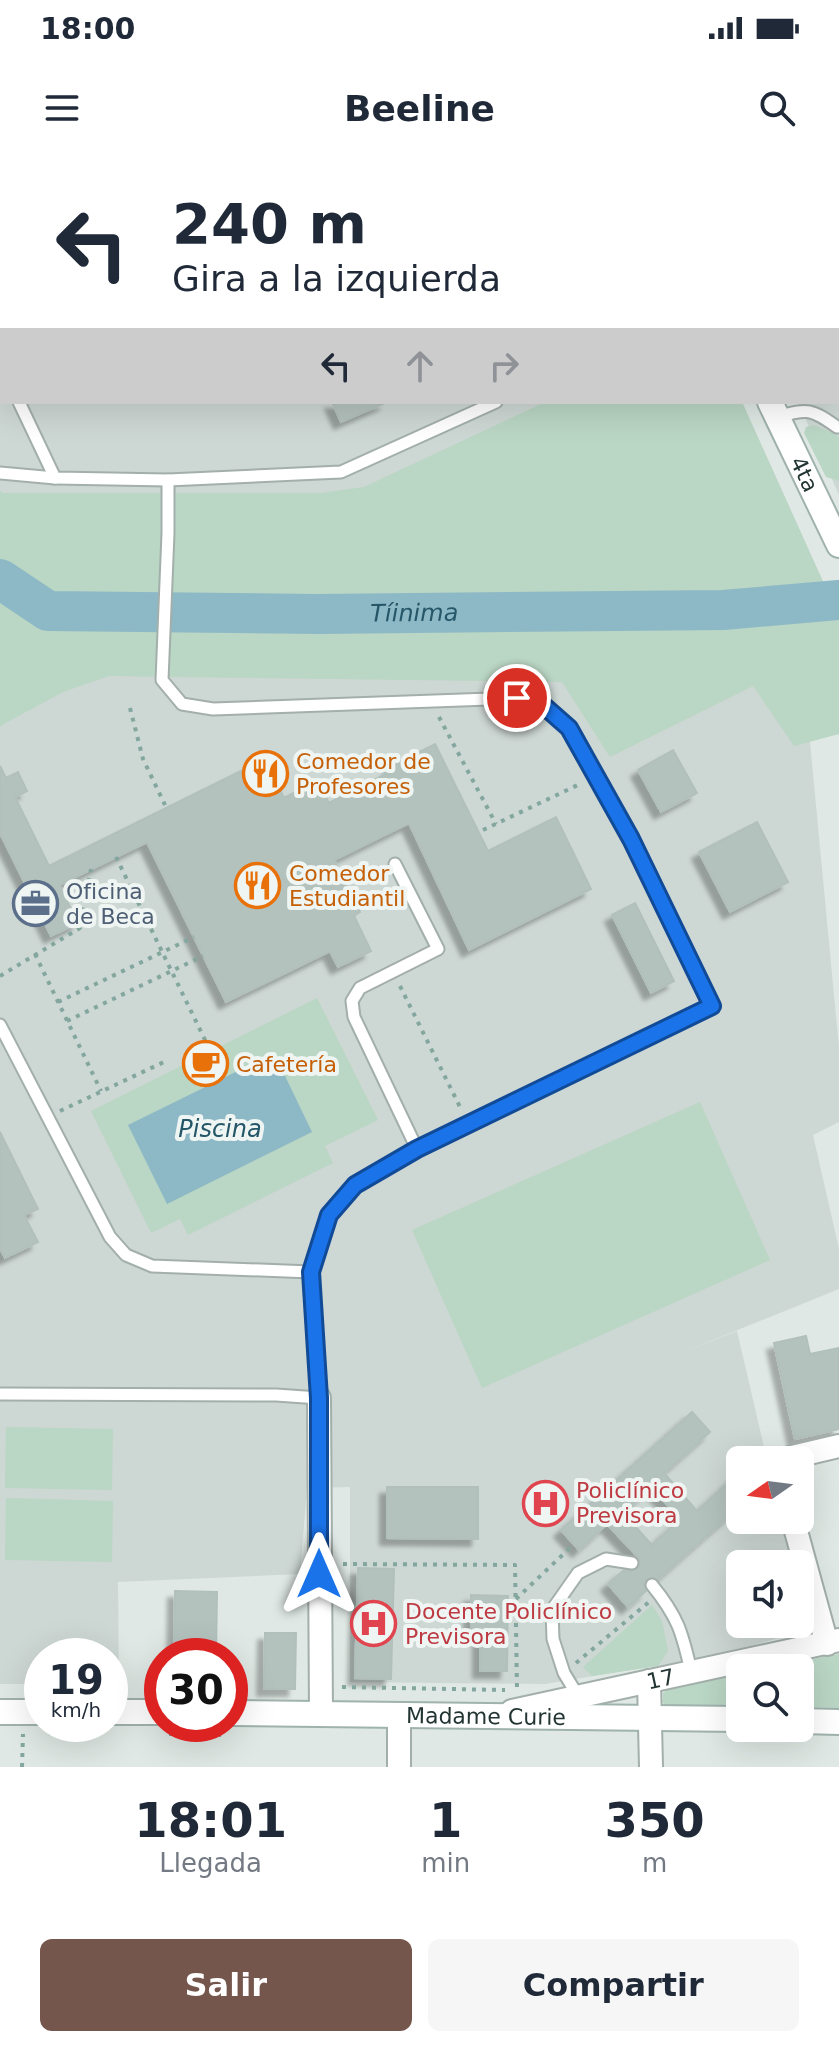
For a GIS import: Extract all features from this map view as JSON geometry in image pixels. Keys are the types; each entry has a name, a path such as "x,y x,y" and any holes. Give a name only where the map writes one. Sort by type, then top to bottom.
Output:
{"main road":[{"name":"4ta","path":"774,409 832,513 839,545"},
{"name":"Madame Curie","path":"248,1713 726,1719"},
{"path":"814,1715 839,1722"}],"street":[{"path":"319,1398 321,1713"},
{"path":"814,1452 839,1446"},
{"path":"798,1534 833,1642"},
{"name":"17","path":"484,1717 833,1642"},
{"path":"649,1681 651,1767"},
{"path":"399,1716 399,1767"}],"lane":[{"path":"20,404 55,478"},
{"path":"0,473 55,478 168,480 341,472 492,404"},
{"path":"774,409 814,412 837,427"},
{"path":"0,1394 276,1395 319,1398 311,1272 329,1215 355,1185 417,1149 712,1006 631,839 596,776 569,728 544,706 517,698 213,709 182,704 162,680 168,480"},
{"path":"395,864 438,949 360,988 352,1001 354,1017 417,1149"},
{"path":"0,1025 110,1237 126,1255 152,1266 311,1272"},
{"path":"578,1696 564,1673 553,1639 552,1610 578,1573 606,1559 632,1563"},
{"path":"656,1589 679,1624 691,1671"}],"path":[{"path":"430,701 496,824"},
{"path":"130,708 143,759 165,805"},
{"path":"483,830 596,776"},
{"path":"116,857 206,1042"},
{"path":"0,976 80,928 91,869"},
{"path":"58,1002 194,937"},
{"path":"35,954 101,1091"},
{"path":"67,1021 203,956"},
{"path":"393,972 468,1124"},
{"path":"48,1116 166,1061"},
{"path":"516,1599 573,1545"},
{"path":"343,1564 515,1565 517,1690"},
{"path":"564,1673 656,1589"},
{"path":"320,1687 517,1690 528,1686"},
{"path":"22,1712 22,1767"}],"shaded area":[{"path":"0,404 743,404 839,617 804,679 839,1048 839,1122 813,1135 839,1249 839,1289 676,1355 737,1331 764,1446 726,1446 726,1534 784,1534 788,1550 726,1550 726,1638 778,1638 716,1656 545,1684 350,1682 350,1487 307,1488 300,1574 118,1582 119,1638 24,1638 24,1684 0,1684"},
{"path":"799,404 839,404 839,495"}],"green space":[{"path":"541,404 743,404 839,617 839,734 794,746 753,686 610,757 562,682 109,676 63,692 0,726 0,491 321,493 364,487"},
{"path":"814,425 839,438 839,481 826,477 804,433 806,427"},
{"path":"317,998 378,1120 325,1146 333,1163 188,1235 180,1219 151,1233 91,1111"},
{"path":"700,1102 770,1260 482,1388 412,1230"},
{"path":"6,1427 113,1429 112,1490 5,1488"},
{"path":"6,1498 113,1501 112,1562 5,1560"},
{"path":"652,1605 662,1621 668,1651 658,1666 592,1676 583,1667"},
{"path":"839,1654 839,1708 814,1707 814,1659"},
{"path":"726,1676 726,1707 668,1706 663,1703 663,1693 672,1686"}],"water":[{"name":"Piscina","path":"274,1053 312,1132 167,1204 128,1125"}],"building":[{"path":"333,404 382,404 341,422"},
{"path":"435,744 488,851 556,817 591,889 469,950 409,823 334,860 360,912 354,916 371,951 338,967 330,951 226,1002 147,842 59,885 78,923 51,936 0,833 0,766 6,778 18,772 27,791 15,797 49,866 265,759 284,798 318,781 329,803 392,771 390,767"},
{"path":"673,750 697,793 661,812 638,770"},
{"path":"757,822 788,882 730,912 699,852"},
{"path":"635,903 674,981 651,993 612,915"},
{"path":"0,1132 38,1209 24,1215 38,1242 5,1258 0,1248"},
{"path":"806,1336 810,1354 839,1348 839,1429 795,1439 774,1343"},
{"path":"692,1412 710,1432 664,1473 697,1511 726,1485 726,1518 658,1579 646,1579 646,1591 628,1607 608,1584 624,1570 638,1569 638,1557 607,1524 579,1550 561,1530","holes":["651,1487 680,1519 652,1545 623,1513"]},
{"path":"387,1487 478,1487 478,1539 387,1538"},
{"name":"Docente Policlínico Previsora","path":"358,1568 394,1569 391,1679 355,1678"},
{"path":"175,1591 217,1592 216,1638 174,1638"},
{"path":"471,1595 508,1596 507,1671 480,1671 480,1629 471,1629"},
{"path":"265,1633 296,1633 295,1689 264,1689"}],"waterway":[{"name":"Tíinima","path":"0,579 48,611 318,614 723,610 839,600"}],"place":[{"name":"Comedor de Profesores","path":"265,774"},
{"name":"Comedor Estudiantil","path":"258,886"},
{"name":"Oficina de Beca","path":"35,904"},
{"name":"Cafetería","path":"205,1064"},
{"name":"Policlínico Previsora","path":"545,1503"},
{"name":"Docente Policlínico Previsora","path":"374,1624"}],"route":[{"path":"319,1574 319,1398 311,1272 329,1215 355,1185 417,1149 712,1006 631,839 569,728 544,706 517,698"}]}
